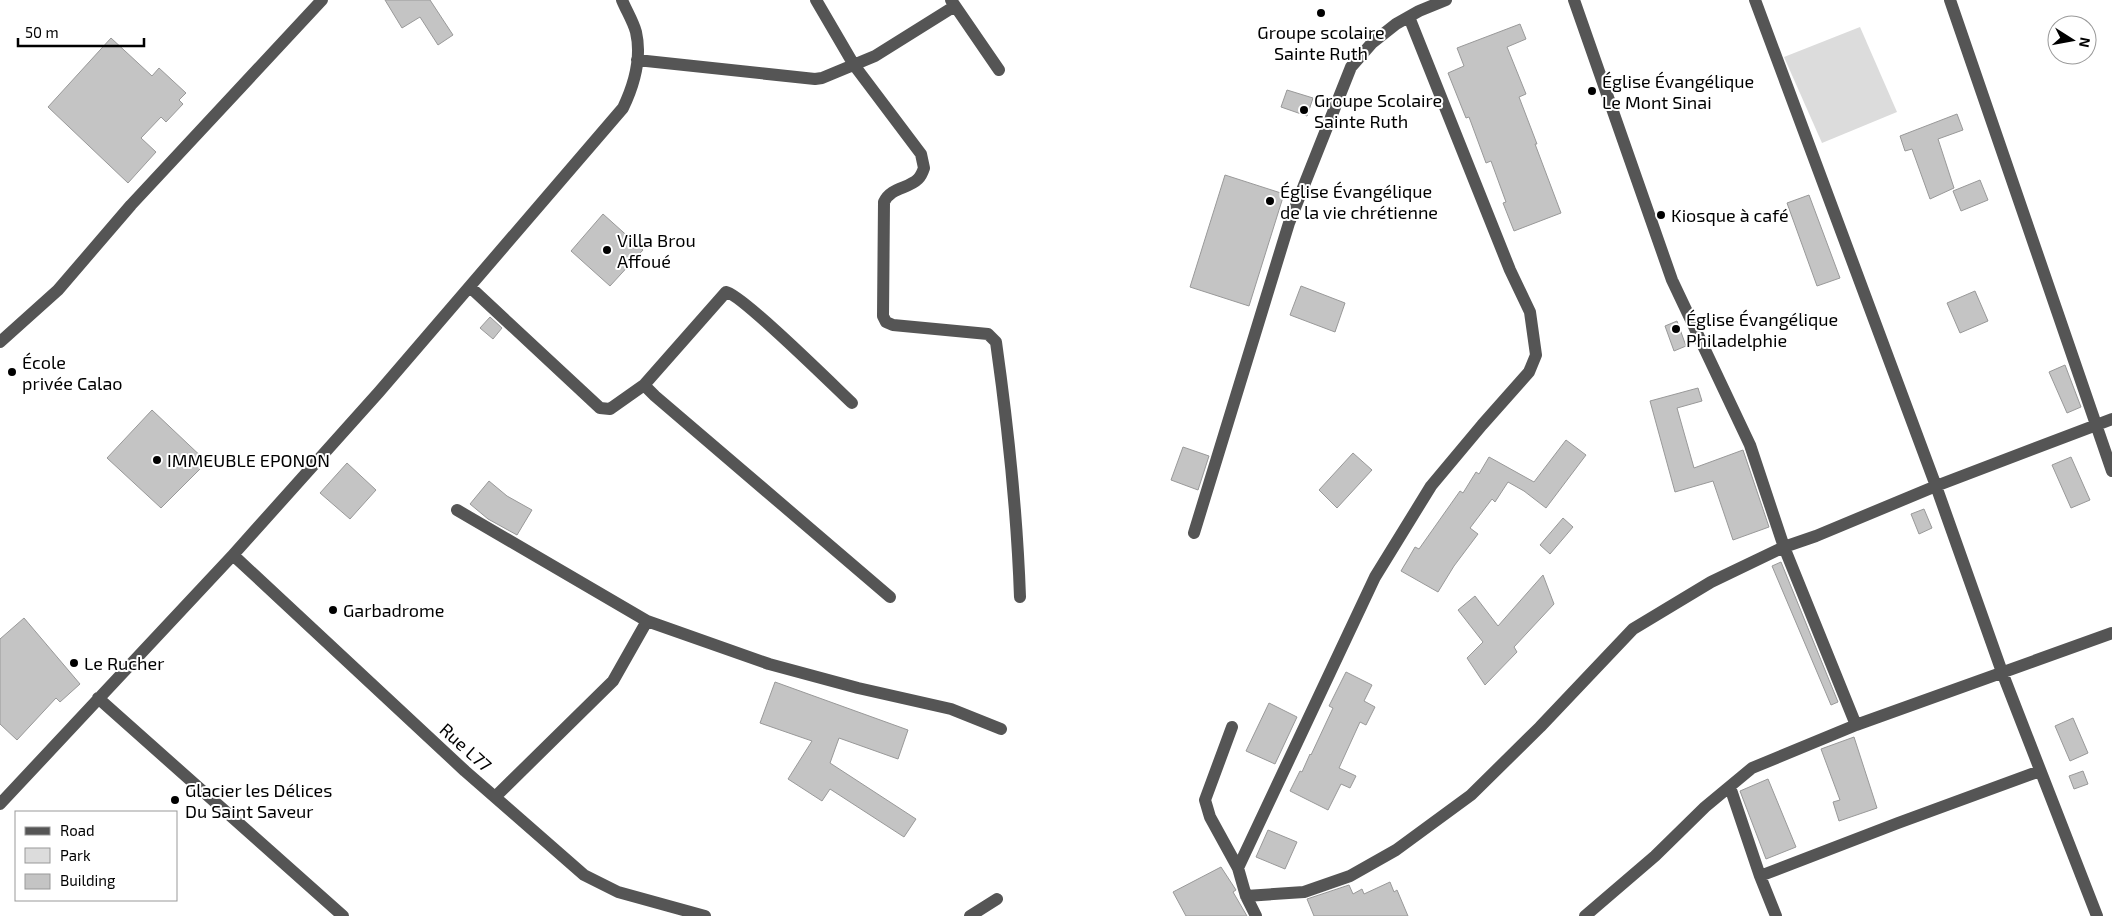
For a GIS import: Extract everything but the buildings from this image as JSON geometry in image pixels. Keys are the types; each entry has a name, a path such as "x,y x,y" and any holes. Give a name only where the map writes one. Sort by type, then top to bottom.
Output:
{"street":[{"path":"0,342 58,290 131,205 322,0"},
{"path":"0,804 233,555 470,287 624,108 634,84 637,60 636,33 622,0"},
{"path":"816,0 854,65 921,154 924,168 919,179 893,192 887,196 884,202 883,316 886,322 893,325 988,334 996,342 1008,431 1016,512 1020,597"},
{"path":"1194,533 1288,223 1352,67 1372,43 1396,24 1446,0"},
{"path":"1574,0 1672,280 1750,445 1784,547 1856,725"},
{"path":"1755,0 1936,486 2002,672 2097,916"},
{"path":"1950,0 2112,471"},
{"path":"637,60 815,79 831,75 875,56 953,3 999,70"},
{"path":"1238,868 1374,577 1431,486 1529,372 1536,355 1530,312 1510,270 1409,17"},
{"path":"470,287 600,408 610,409 644,385 726,292 732,293 753,311 852,403"},
{"path":"644,385 662,403 890,597"},
{"path":"1246,896 1304,892 1350,876 1396,850 1471,795 1540,727 1633,630 1711,582 1784,547 1816,536 1936,486 2112,419"},
{"path":"457,510 647,621 769,664 858,688 951,709 1001,728"},
{"name":"Rue L77","path":"233,555 495,797 584,874 618,892 705,916"},
{"path":"495,797 613,681 647,621"},
{"path":"1585,916 1655,856 1704,807 1752,768 1856,725 2112,633"},
{"path":"98,698 343,916"},
{"path":"1232,727 1205,800 1210,817 1238,868 1246,896 1256,916"},
{"path":"1760,876 2040,771"},
{"path":"1730,787 1760,876 1776,916"},
{"path":"970,916 997,899"}],"green space":[{"path":"1860,27 1897,112 1822,143 1784,57"}],"place":[{"name":"Groupe scolaire Sainte Ruth","path":"1321,13"},
{"name":"Église Évangélique Le Mont Sinai","path":"1592,91"},
{"name":"Groupe Scolaire Sainte Ruth","path":"1304,110"},
{"name":"Église Évangélique de la vie chrétienne","path":"1270,201"},
{"name":"Kiosque à café","path":"1661,215"},
{"name":"Villa Brou Affoué","path":"607,250"},
{"name":"Église Évangélique Philadelphie","path":"1676,329"},
{"name":"École privée Calao","path":"12,372"},
{"name":"IMMEUBLE EPONON","path":"157,460"},
{"name":"Garbadrome","path":"333,610"},
{"name":"Le Rucher","path":"74,663"},
{"name":"Glacier les Délices Du Saint Saveur","path":"175,800"}]}
